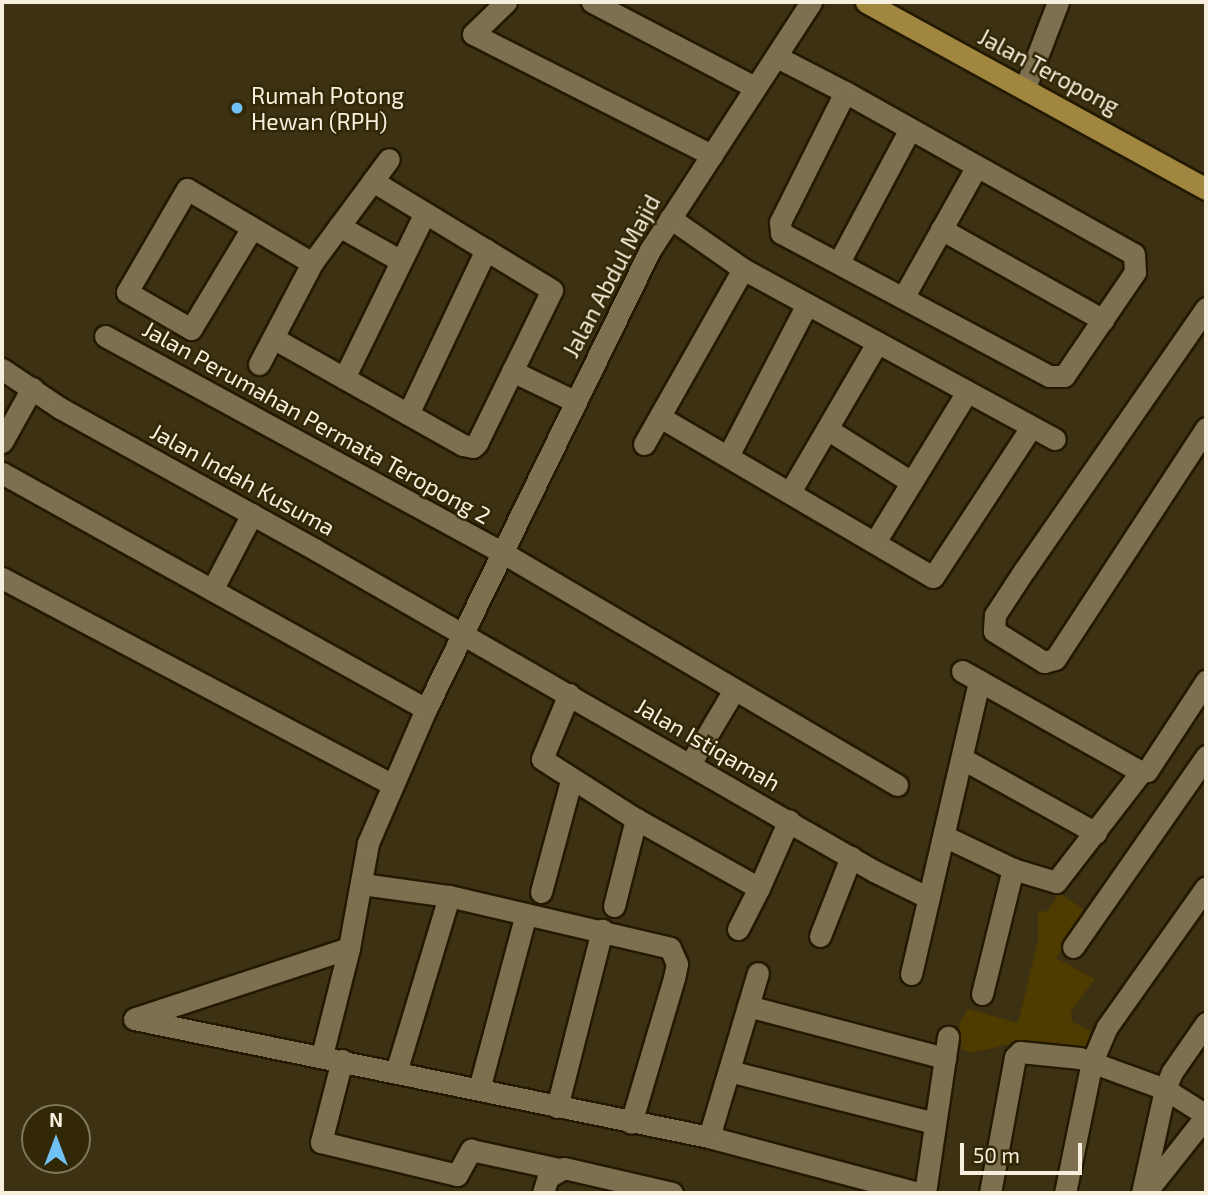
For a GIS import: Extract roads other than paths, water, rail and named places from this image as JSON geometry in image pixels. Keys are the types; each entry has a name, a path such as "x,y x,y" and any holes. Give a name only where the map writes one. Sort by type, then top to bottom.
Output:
{"main road":[{"name":"Jalan Teropong","path":"866,2 893,9 1025,89 1206,189"}],"street":[{"path":"506,2 473,34 712,155"},
{"path":"592,2 753,86"},
{"name":"Jalan Abdul Majid","path":"559,1169 471,1150 457,1175 321,1142 349,948 369,843 426,709 462,633 505,554 614,318 670,218 753,86 778,57 811,2"},
{"path":"1025,89 1058,2"},
{"path":"778,57 845,92 1133,254 1135,272 1058,380 904,296 788,238 779,226 845,92"},
{"path":"839,262 910,129"},
{"path":"259,364 312,263 389,159"},
{"path":"904,296 977,166"},
{"path":"273,338 408,414 473,447 552,290 373,181"},
{"path":"252,228 191,329 127,292 187,189 312,263"},
{"path":"344,378 425,213"},
{"path":"670,218 743,269 1055,439"},
{"path":"339,226 401,261"},
{"path":"941,229 1103,320"},
{"path":"408,414 486,250"},
{"path":"644,444 743,269"},
{"path":"728,456 807,304"},
{"path":"1206,308 1025,569 995,615 995,631 1044,662 1055,659 1206,428"},
{"name":"Jalan Perumahan Permata Teropong 2","path":"105,336 505,554 897,785"},
{"path":"790,492 877,343"},
{"name":"Jalan Indah Kusuma","path":"2,369 462,633"},
{"path":"512,371 576,402"},
{"path":"2,442 32,388"},
{"path":"875,542 967,392"},
{"path":"660,416 928,575 937,574 1031,427"},
{"path":"827,429 911,482"},
{"path":"2,473 426,709"},
{"path":"212,590 252,514"},
{"path":"2,578 393,785"},
{"name":"Jalan Istiqamah","path":"462,633 851,857 929,898"},
{"path":"911,974 963,759 971,676 1141,772 1147,771 1206,681"},
{"path":"690,764 734,690"},
{"path":"569,695 542,759 571,781 759,888"},
{"path":"1073,947 1206,756"},
{"path":"963,759 1096,834"},
{"path":"944,836 1013,869 1056,882 1096,834 1141,772"},
{"path":"541,892 571,781"},
{"path":"614,906 636,819"},
{"path":"738,929 789,820"},
{"path":"820,936 851,857"},
{"path":"982,994 1013,869"},
{"path":"362,884 449,896 603,930 670,948 677,964 631,1123"},
{"path":"1065,1193 1092,1062 1107,1027 1206,887"},
{"path":"396,1072 449,896"},
{"path":"479,1089 526,914"},
{"path":"557,1107 603,930"},
{"path":"349,948 134,1019 332,1057 631,1123 709,1137 918,1193"},
{"path":"709,1137 758,973"},
{"path":"748,1006 947,1048 925,1193"},
{"path":"1144,1193 1165,1089 1172,1072 1206,1023"},
{"path":"990,1193 1015,1057 1036,1050 1092,1062 1165,1089 1206,1115 1144,1193"},
{"path":"729,1071 935,1123"},
{"path":"544,1193 548,1177 559,1169 622,1188 672,1193"}],"place":[{"name":"Rumah Potong Hewan (RPH)","path":"237,108"}]}
